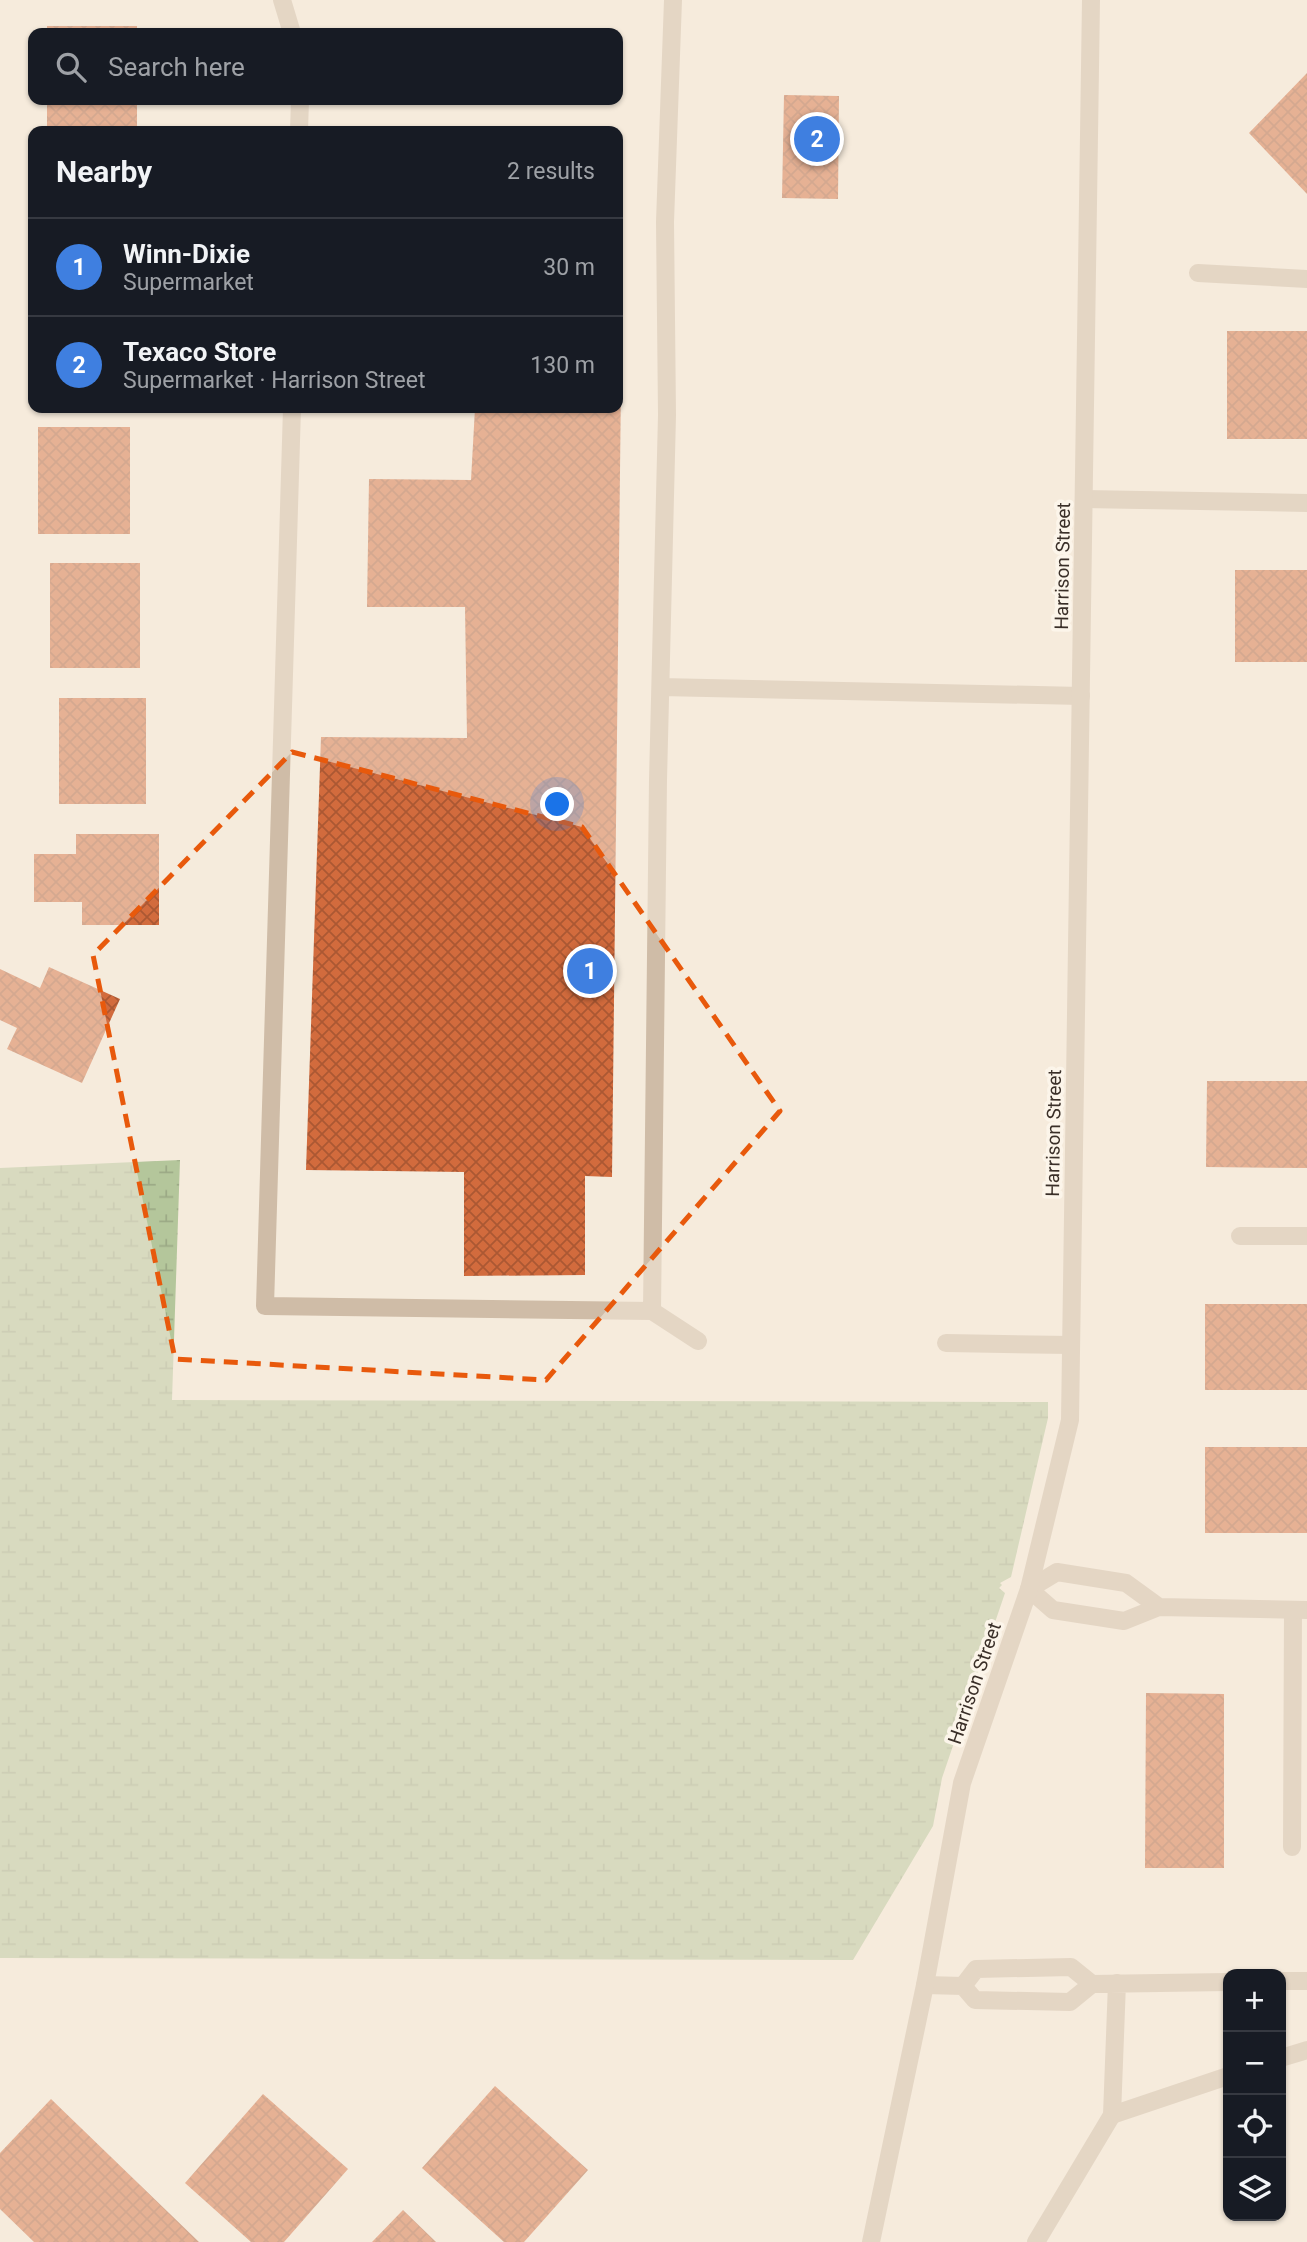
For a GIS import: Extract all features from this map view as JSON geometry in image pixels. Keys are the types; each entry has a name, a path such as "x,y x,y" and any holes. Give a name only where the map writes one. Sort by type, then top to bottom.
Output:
{"street":[{"path":"282,0 290,28"},
{"path":"652,1311 667,415 665,222 673,0"},
{"name":"Harrison Street","path":"871,2242 925,1985 962,1783 1029,1589 1070,1420 1091,0"},
{"path":"299,126 300,105"},
{"path":"1198,273 1307,279"},
{"path":"292,413 265,1306 652,1311 698,1341"},
{"path":"1084,499 1307,503"},
{"path":"661,687 1081,696"},
{"path":"1240,1236 1307,1236"},
{"path":"946,1343 1070,1345"},
{"path":"1158,1607 1126,1583 1058,1573 1029,1589 1053,1610 1124,1621 1158,1607 1300,1610 1292,1847"},
{"path":"963,1986 976,1969 1071,1967 1091,1984"},
{"path":"1286,1981 1307,1980"},
{"path":"925,1985 963,1986 975,2000 1070,2001 1091,1984 1223,1982"},
{"path":"1036,2242 1112,2115 1116,1983"},
{"path":"1286,2056 1307,2050"},
{"path":"1112,2115 1223,2078"}],"highlighted area":[{"path":"292,752 582,827 780,1111 546,1380 175,1359 93,955"}],"green space":[{"path":"180,1160 172,1400 1048,1402 1048,1418 1011,1577 1000,1583 1002,1585 999,1588 1005,1593 942,1778 933,1826 853,1960 0,1958 0,1168"}],"building":[{"path":"47,26 137,26 137,28"},
{"path":"1307,73 1307,194 1249,133"},
{"path":"784,95 839,96 838,199 782,198"},
{"path":"47,105 137,105 137,126 47,126"},
{"path":"1227,331 1307,331 1307,439 1227,439"},
{"path":"475,413 621,413 612,1177 585,1176 585,1275 464,1276 464,1172 306,1170 321,737 467,738 465,607 367,607 369,479 471,480"},
{"path":"38,427 130,427 130,534 38,534"},
{"path":"50,563 140,563 140,668 50,668"},
{"path":"1235,570 1307,570 1307,662 1235,662"},
{"path":"59,698 146,698 146,804 59,804"},
{"path":"76,834 159,834 159,925 82,925 82,902 34,902 34,854 76,854"},
{"path":"49,967 120,999 82,1083 7,1049 17,1028 0,1020 0,969 40,988"},
{"path":"1207,1081 1307,1081 1307,1168 1206,1167"},
{"path":"1205,1304 1307,1304 1307,1390 1205,1390"},
{"path":"1205,1447 1307,1447 1307,1533 1205,1533"},
{"path":"1146,1693 1224,1694 1224,1868 1145,1868"},
{"path":"495,2086 588,2170 524,2242 504,2242 422,2168"},
{"path":"263,2094 348,2169 284,2242 251,2242 185,2183"},
{"path":"51,2099 199,2242 34,2242 0,2209 0,2153"},
{"path":"403,2210 436,2242 372,2242"}],"place":[{"name":"Texaco Store","path":"817,139"},
{"name":"Winn-Dixie","path":"590,971"}]}
